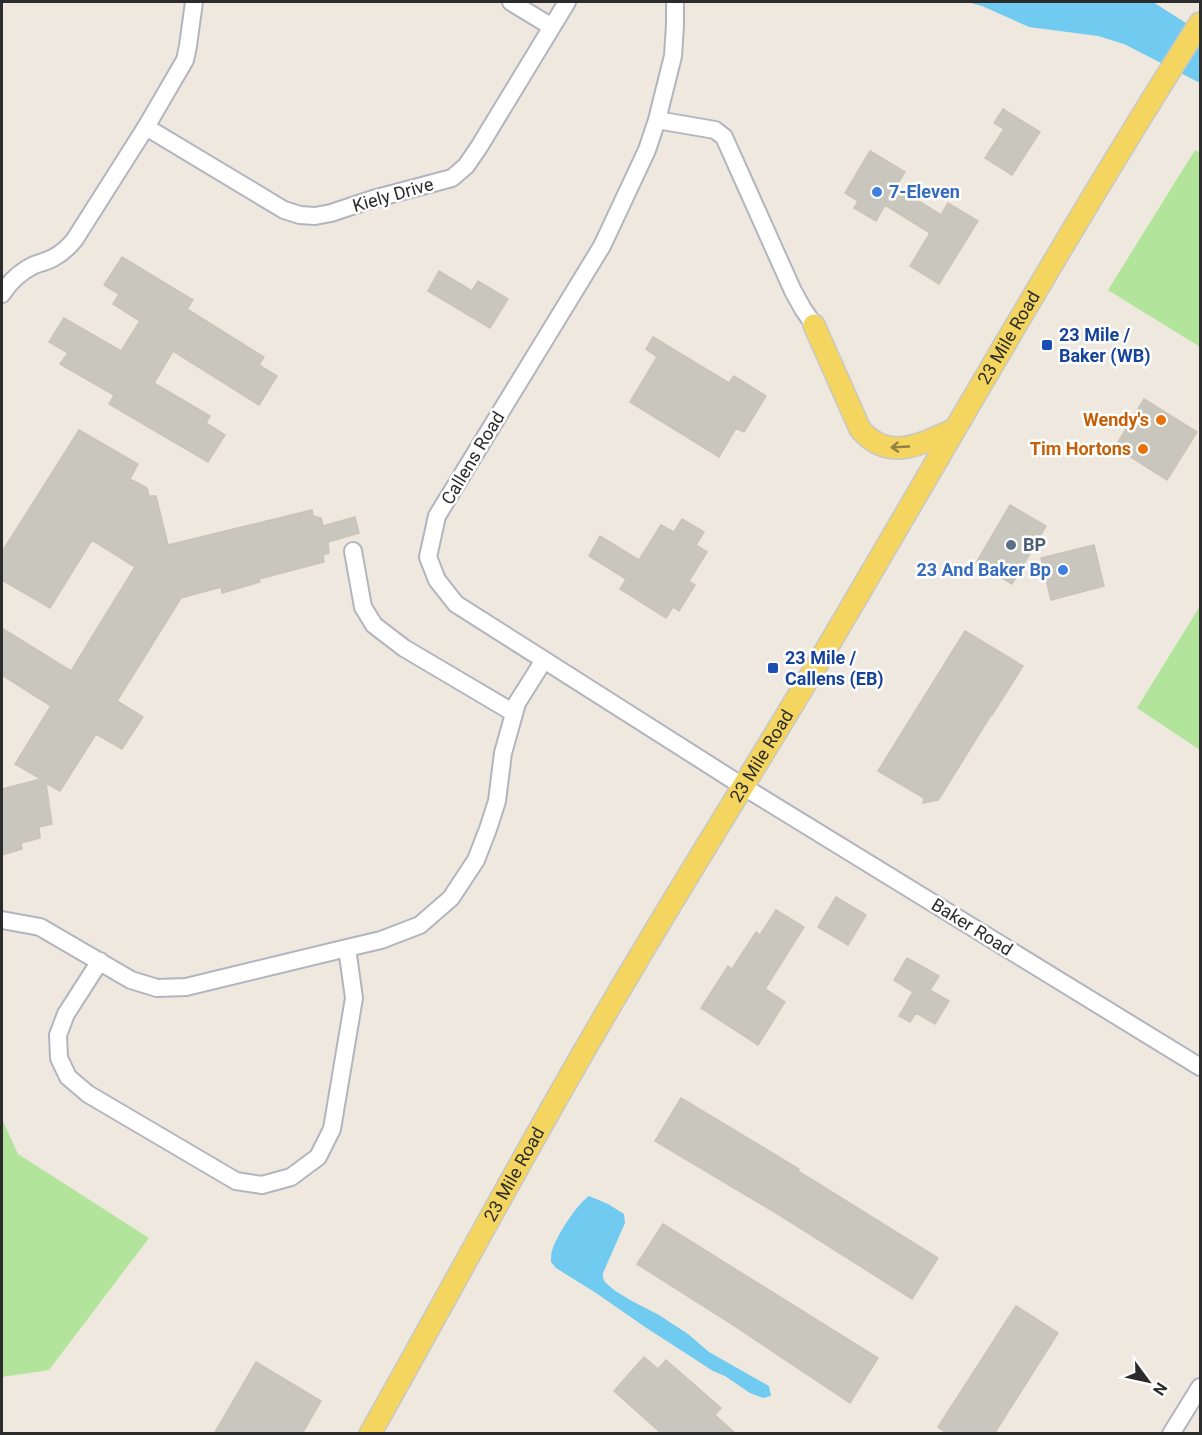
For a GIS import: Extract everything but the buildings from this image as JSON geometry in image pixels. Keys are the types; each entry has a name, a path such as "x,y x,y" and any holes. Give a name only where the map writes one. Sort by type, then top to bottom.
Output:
{"main road":[{"name":"23 Mile Road","path":"370,1434 552,1106 638,959 837,631 1160,86 1200,23"},
{"path":"814,325 860,429 866,435 881,446 904,448 919,445 955,429"}],"street":[{"path":"2,294 8,284 19,274 52,258 66,249 75,239 185,60 194,2"},
{"path":"511,2 552,27"},
{"name":"Kiely Drive","path":"146,126 284,210 300,215 315,216 332,213 373,199 452,178 459,173 479,147 567,2"},
{"name":"Callens Road","path":"675,2 673,56 657,120 646,150 602,246 437,516 428,557 437,580 456,604 744,786"},
{"path":"657,120 715,130 724,137 793,291 802,309 814,325"},
{"path":"353,551 363,607 374,625 404,648 514,712"},
{"path":"2,920 40,927 131,980 157,988 186,987 381,940 420,925 451,898 476,860 497,801 503,753 517,703 544,660"},
{"name":"Baker Road","path":"744,786 1200,1067"},
{"path":"100,961 66,1014 58,1035 59,1058 68,1077 88,1094 236,1181 262,1185 291,1177 318,1157 332,1129 354,998 347,948"},
{"path":"1171,1434 1200,1387"}],"green space":[{"path":"1195,150 1200,153 1200,347 1108,290"},
{"path":"1200,606 1200,750 1137,708"},
{"path":"2,1119 18,1154 149,1238 49,1370 2,1377"}],"water":[{"path":"967,2 1153,2 1200,32 1200,83 1124,44 1098,36 1029,27 982,6"},
{"path":"589,1196 624,1214 625,1223 603,1273 605,1282 614,1290 688,1334 709,1352 769,1386 771,1396 763,1398 750,1393 725,1376 713,1371 556,1268 551,1262 555,1242 574,1212"}],"place":[{"name":"7-Eleven","path":"877,192"},
{"name":"23 Mile / Baker (WB)","path":"1047,345"},
{"name":"Wendy's","path":"1161,420"},
{"name":"Tim Hortons","path":"1143,449"},
{"name":"BP","path":"1011,545"},
{"name":"23 And Baker Bp","path":"1063,570"},
{"name":"23 Mile / Callens (EB)","path":"773,668"}]}
